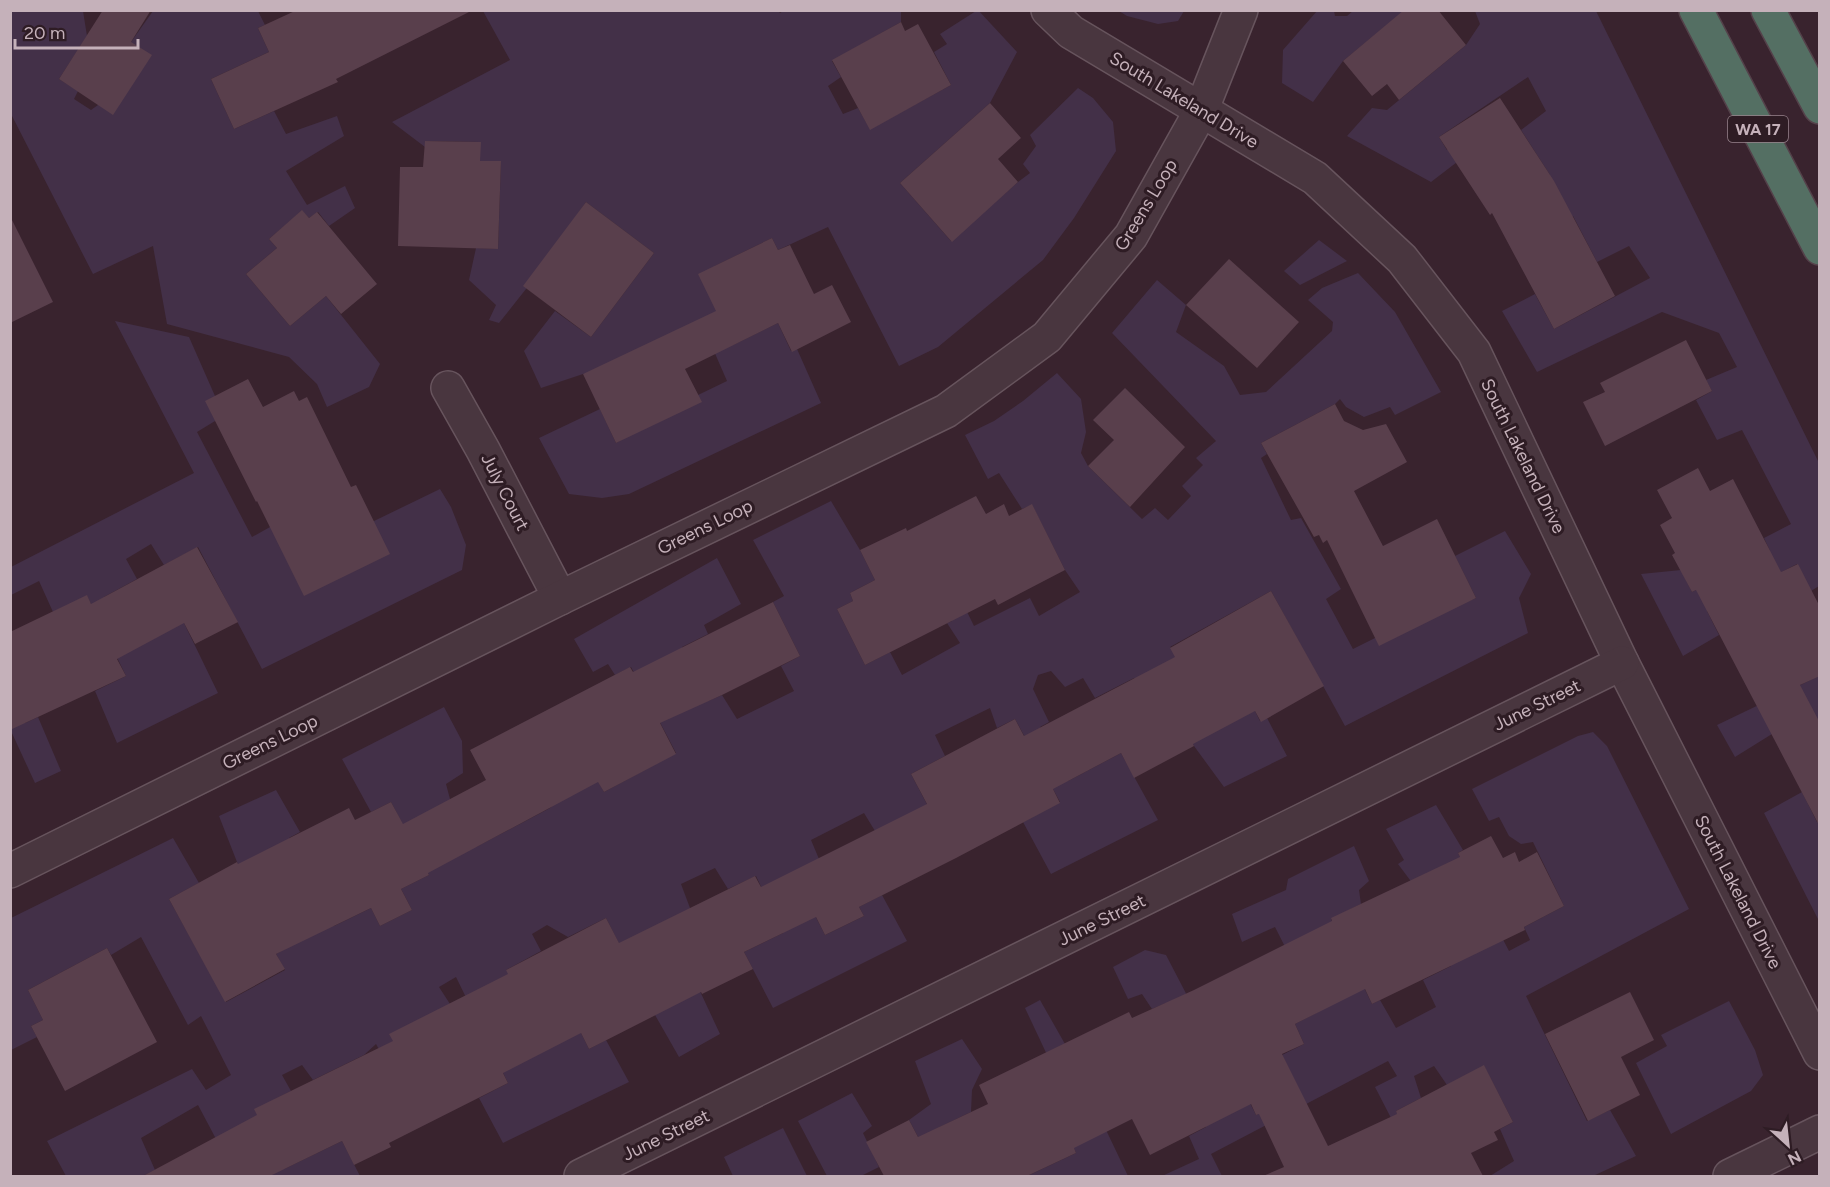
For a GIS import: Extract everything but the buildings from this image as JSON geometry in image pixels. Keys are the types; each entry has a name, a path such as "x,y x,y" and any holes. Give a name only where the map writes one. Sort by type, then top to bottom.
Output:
{"highway":[{"name":"WA 17","path":"1696,10 1820,248"},
{"path":"1768,10 1820,108"}],"street":[{"name":"South Lakeland Drive","path":"1048,10 1071,32 1315,178 1402,259 1474,352 1622,663 1820,1053"},
{"name":"Greens Loop","path":"10,872 560,598 946,411 1047,337 1131,236 1201,111 1242,10"},
{"name":"July Court","path":"448,388 560,598"},
{"name":"June Street","path":"580,1176 1622,663"},
{"path":"1730,1176 1820,1132"}],"shaded area":[{"path":"778,10 780,13 785,10 901,11 901,22 832,61 841,77 828,86 843,114 858,108 870,129 951,85 934,52 947,44 940,34 976,11 978,10 1017,52 990,103 900,183 951,241 1030,173 1023,164 1036,146 1030,135 1078,88 1093,98 1113,122 1116,151 1074,218 1043,260 938,347 899,366 828,227 778,250 772,238 715,266 733,345 778,323 791,351 797,349 821,403 629,494 602,498 569,494 539,438 600,409 616,443 698,395 727,381 710,342 583,374 541,388 524,351 555,311 591,337 654,253 586,202 526,289 499,323 489,320 496,305 469,280 476,248 498,249 501,161 480,161 480,142 425,141 425,147 392,122 510,60 483,11"},
{"path":"11,11 83,11 87,36 59,79 78,91 74,99 91,110 98,105 131,42 153,11 258,11 265,25 258,28 269,52 211,79 234,129 274,111 286,134 337,116 344,136 286,171 307,205 345,186 355,208 329,226 318,212 309,218 302,211 269,239 277,248 246,274 290,326 326,296 380,364 369,387 327,407 317,384 289,357 167,324 153,246 93,274 11,114"},
{"path":"1119,11 1184,11 1178,21 1158,24 1127,16"},
{"path":"1317,11 1334,11 1335,16 1347,16 1353,11 1404,11 1343,61 1313,102 1282,83 1283,50"},
{"path":"1475,11 1596,11 1819,463 1819,586 1811,591 1797,564 1707,611 1719,635 1683,656 1641,574 1681,570 1692,592 1770,551 1764,538 1791,524 1742,430 1717,440 1696,400 1712,391 1706,380 1737,367 1719,333 1662,312 1537,372 1502,311 1535,294 1554,329 1650,278 1629,246 1597,262 1573,216 1521,244 1502,206 1550,175 1521,130 1546,111 1528,77 1439,137 1447,150 1465,139 1461,159 1431,182 1347,136 1372,108 1387,110 1466,45 1480,24"},
{"path":"1319,240 1347,261 1300,285 1284,271"},
{"path":"1358,273 1395,312 1441,392 1395,415 1390,407 1364,417 1346,407 1340,399 1335,404 1261,443 1267,454 1261,458 1291,520 1301,518 1341,589 1326,599 1353,649 1476,598 1455,556 1505,531 1531,574 1519,598 1528,633 1345,726 1271,591 1170,647 1255,711 1260,721 1267,718 1287,756 1224,787 1194,746 1168,696 1148,706 1134,678 1095,698 1083,678 1065,687 1051,671 1038,675 1033,689 1049,722 1040,727 1068,781 1121,753 1158,820 1051,874 1023,822 1060,802 1015,719 997,728 990,708 935,735 945,756 911,774 949,846 875,831 864,813 811,840 819,859 793,872 825,935 864,916 859,907 882,895 907,941 773,1008 744,952 783,933 756,876 728,889 715,868 681,884 690,908 691,972 720,1034 679,1057 606,918 568,937 547,925 532,934 541,951 506,970 581,1033 589,1049 606,1040 629,1082 503,1143 479,1098 508,1083 456,977 439,987 450,1004 416,1087 402,1091 376,1044 364,1055 313,1080 302,1065 282,1075 291,1091 255,1110 284,1169 342,1141 360,1176 267,1176 250,1148 224,1154 198,1105 141,1138 155,1170 143,1176 66,1176 47,1141 192,1069 206,1090 231,1075 201,1016 188,1025 141,937 111,955 107,948 28,990 43,1020 31,1026 37,1037 11,1050 11,918 173,838 199,883 169,899 226,1002 285,970 276,954 285,949 237,862 219,816 276,790 300,832 289,838 334,926 371,908 380,926 412,910 401,889 429,875 391,802 371,812 342,759 444,707 462,741 463,773 446,784 450,799 476,847 550,808 590,766 604,792 676,753 631,667 615,675 608,664 593,672 574,639 717,558 741,604 704,625 708,634 682,647 708,701 722,695 737,719 794,691 781,666 800,656 773,602 784,596 753,540 831,501 875,580 850,593 853,601 837,609 865,665 890,652 902,675 960,643 947,623 952,621 945,567 974,626 1030,598 1039,616 1080,592 1065,570 1032,505 1022,509 999,473 988,479 965,435 994,421 1057,373 1081,399 1086,432 1081,453 1088,466 1142,519 1155,508 1168,520 1191,496 1182,486 1203,465 1196,458 1216,441 1112,333 1157,280 1186,305 1176,332 1224,366 1240,395 1266,392 1332,331 1333,322 1308,300 1322,288"},
{"path":"115,321 189,337 215,396 215,421 197,432 252,537 270,527 374,521 440,489 451,507 466,545 462,570 262,669 198,547 164,565 151,544 126,559 137,579 104,597 184,623 218,693 117,743 95,691 126,676 87,596 53,612 39,581 11,595 11,567 194,473"},
{"path":"1819,676 1819,723 1772,734 1735,757 1717,725"},
{"path":"11,692 25,723 38,717 61,771 35,783 11,731"},
{"path":"1593,732 1607,746 1689,909 1526,996 1587,1121 1610,1110 1636,1156 1593,1176 1490,1176 1514,1161 1500,1129 1513,1122 1484,1066 1447,1085 1434,1066 1414,1076 1421,1098 1396,1111 1429,1176 1421,1176 1375,1087 1397,1076 1388,1061 1211,1154 1222,1176 1162,1176 1199,1159 1189,1136 1206,1127 1166,1003 1152,1009 1142,994 1128,999 1113,967 1145,950 1166,955 1204,1028 1212,1026 1256,1115 1301,1094 1282,1055 1304,1044 1295,1024 1318,1012 1275,927 1242,942 1232,914 1286,890 1288,879 1354,846 1369,881 1359,890 1361,904 1331,919 1372,1004 1380,1000 1396,1028 1436,1007 1423,980 1451,966 1410,880 1398,864 1404,860 1386,829 1436,805 1463,850 1458,853 1509,951 1530,940 1524,927 1564,906 1533,842 1521,844 1509,836 1499,817 1489,821 1472,789 1578,736"},
{"path":"1802,792 1819,822 1819,921 1764,813"},
{"path":"1040,1000 1065,1044 1128,1176 1027,1176 1076,1153 1068,1136 1082,1129 1025,1008"},
{"path":"1729,1001 1755,1050 1763,1075 1751,1091 1671,1134 1636,1063 1667,1046 1661,1035"},
{"path":"962,1039 982,1069 972,1090 971,1112 940,1127 964,1176 939,1176 909,1120 931,1104 915,1061"},
{"path":"852,1093 872,1126 863,1133 879,1167 861,1176 827,1176 798,1121"},
{"path":"783,1128 807,1176 733,1176 724,1157"}]}
